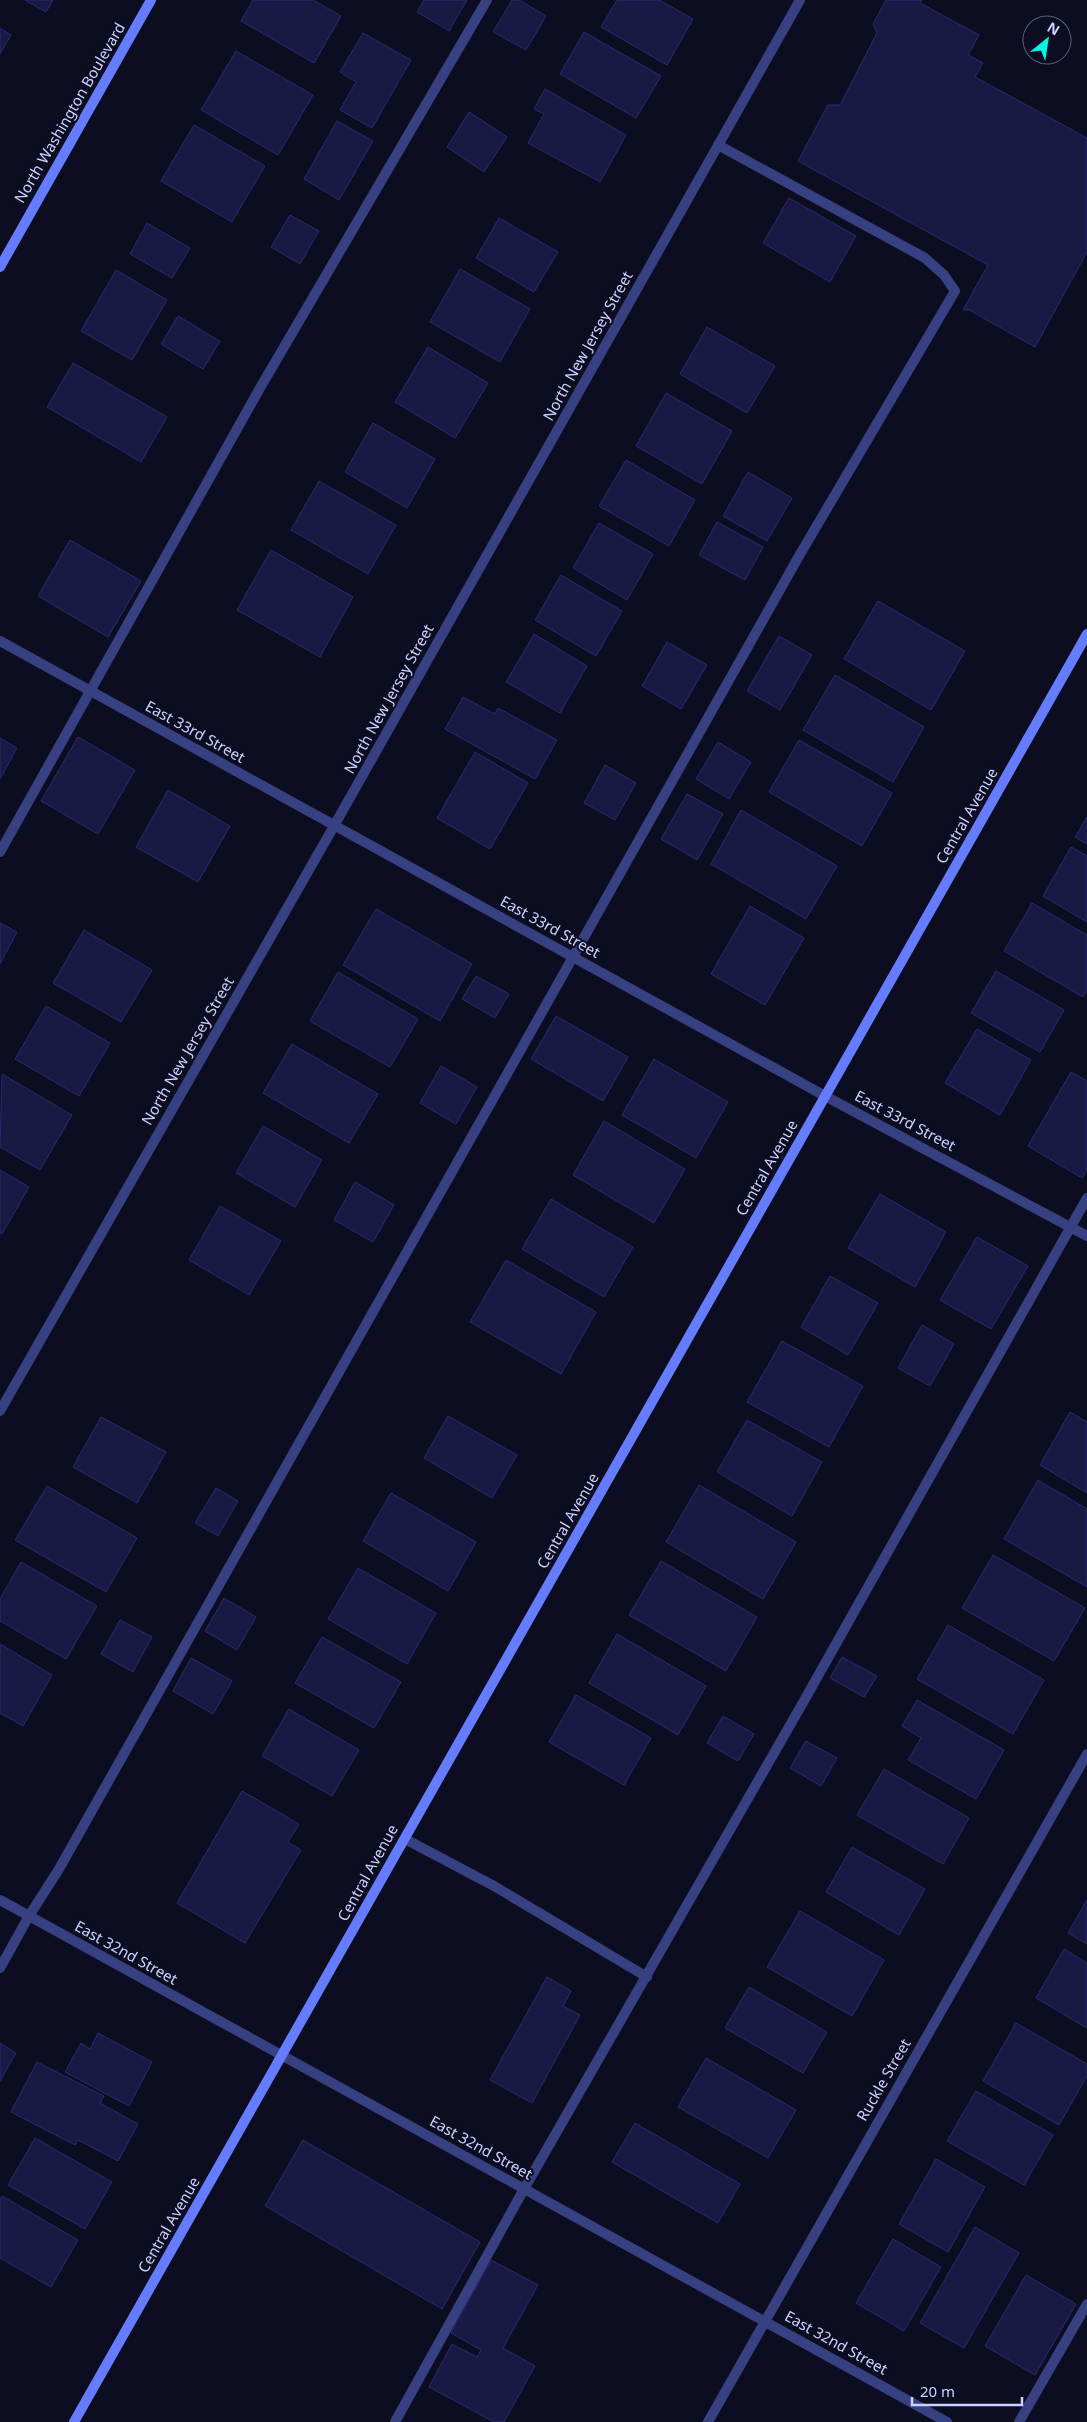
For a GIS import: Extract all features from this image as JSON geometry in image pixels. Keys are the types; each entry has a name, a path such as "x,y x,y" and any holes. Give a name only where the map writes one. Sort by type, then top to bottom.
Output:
{"main road":[{"name":"North Washington Boulevard","path":"0,267 151,0"},
{"name":"Central Avenue","path":"74,2422 1087,634"}],"street":[{"path":"0,852 89,690 260,388 488,0"},
{"name":"North New Jersey Street","path":"0,1411 334,826 800,0"},
{"path":"0,1968 29,1916 59,1869 799,556 955,291 944,274 925,258 718,145"},
{"name":"East 33rd Street","path":"0,641 825,1096 1087,1236"},
{"path":"395,2422 524,2189 647,1977 1087,1198"},
{"name":"Ruckle Street","path":"708,2422 1087,1754"},
{"path":"405,1839 494,1886 647,1977"},
{"name":"East 32nd Street","path":"0,1900 947,2422"},
{"path":"1019,2422 1087,2304"}],"building":[{"path":"25,0 53,0 46,12"},
{"path":"253,0 313,0 341,16 314,63 241,21"},
{"path":"424,0 467,0 449,31 417,12"},
{"path":"512,0 519,0 546,16 526,50 493,32"},
{"path":"617,0 659,0 693,19 667,65 601,27"},
{"path":"886,0 922,0 920,3 979,35 968,55 983,63 975,77 1087,138 1087,252 1035,347 969,310 963,310 988,265 798,161 828,105 840,105 877,33 873,24"},
{"path":"0,28 11,35 0,54"},
{"path":"584,32 661,76 636,118 560,74"},
{"path":"363,33 411,60 372,128 340,110 356,82 340,72"},
{"path":"236,51 313,95 278,155 201,110"},
{"path":"545,89 626,135 600,182 528,143 544,114 534,109"},
{"path":"469,112 507,137 484,172 447,147"},
{"path":"337,121 373,141 339,200 304,179"},
{"path":"194,125 265,166 232,222 161,181"},
{"path":"789,198 856,236 830,282 763,243"},
{"path":"290,215 319,231 300,264 271,247"},
{"path":"499,218 558,252 534,292 476,258"},
{"path":"147,223 190,248 172,278 130,254"},
{"path":"460,269 530,309 500,362 430,322"},
{"path":"116,270 167,300 132,360 81,331"},
{"path":"178,316 220,341 203,369 161,344"},
{"path":"707,327 775,366 747,413 680,374"},
{"path":"428,347 488,383 455,438 395,402"},
{"path":"73,363 167,417 141,462 47,407"},
{"path":"666,393 732,431 702,484 636,446"},
{"path":"373,423 435,459 407,508 345,472"},
{"path":"626,460 695,500 669,546 599,506"},
{"path":"748,472 792,498 767,541 723,516"},
{"path":"319,481 396,525 368,574 291,530"},
{"path":"717,522 763,547 745,580 699,555"},
{"path":"599,523 653,554 627,600 573,568"},
{"path":"70,540 141,581 108,637 38,596"},
{"path":"271,550 353,597 320,657 237,610"},
{"path":"561,575 622,611 596,656 535,620"},
{"path":"878,601 965,651 931,710 844,659"},
{"path":"534,634 587,666 560,713 506,682"},
{"path":"779,636 812,655 780,710 747,691"},
{"path":"667,642 707,665 681,709 642,686"},
{"path":"835,675 924,727 893,782 803,730"},
{"path":"463,697 495,714 498,708 557,740 535,779 445,729"},
{"path":"78,737 135,770 98,834 41,801"},
{"path":"0,738 17,748 0,779"},
{"path":"799,740 892,793 862,846 769,792"},
{"path":"718,742 751,762 729,799 696,779"},
{"path":"475,752 528,783 490,849 437,818"},
{"path":"605,765 636,783 615,820 584,803"},
{"path":"168,790 230,826 198,882 136,847"},
{"path":"687,794 723,814 697,860 661,839"},
{"path":"741,810 837,866 806,919 711,864"},
{"path":"1087,817 1087,844 1075,837"},
{"path":"1071,847 1087,856 1087,922 1043,896"},
{"path":"1032,903 1087,935 1087,990 1083,997 1004,951"},
{"path":"750,906 804,938 765,1005 711,974"},
{"path":"376,909 472,964 440,1021 343,965"},
{"path":"0,923 17,932 0,964"},
{"path":"84,930 152,970 121,1022 53,983"},
{"path":"996,971 1064,1010 1040,1052 971,1013"},
{"path":"338,972 418,1019 390,1067 310,1021"},
{"path":"476,976 509,994 495,1018 462,999"},
{"path":"46,1006 110,1043 79,1096 15,1059"},
{"path":"556,1016 628,1057 603,1101 531,1059"},
{"path":"977,1029 1031,1060 1000,1115 945,1083"},
{"path":"292,1044 378,1094 349,1143 263,1093"},
{"path":"654,1059 728,1102 696,1158 622,1115"},
{"path":"441,1066 477,1087 456,1124 420,1103"},
{"path":"1071,1072 1087,1081 1087,1169 1082,1178 1028,1146"},
{"path":"2,1074 72,1115 40,1170 0,1147"},
{"path":"604,1121 685,1169 654,1223 573,1175"},
{"path":"263,1126 322,1160 295,1207 236,1173"},
{"path":"0,1170 29,1187 2,1234 0,1233"},
{"path":"355,1182 394,1205 373,1242 334,1220"},
{"path":"880,1194 946,1232 915,1287 848,1248"},
{"path":"551,1199 633,1247 604,1297 522,1249"},
{"path":"220,1206 281,1241 249,1295 189,1260"},
{"path":"977,1237 1028,1266 991,1329 940,1300"},
{"path":"506,1260 596,1312 561,1374 470,1322"},
{"path":"830,1276 878,1303 848,1355 801,1327"},
{"path":"922,1325 954,1344 930,1386 898,1368"},
{"path":"782,1341 863,1386 829,1447 747,1402"},
{"path":"1070,1412 1087,1422 1087,1493 1040,1465"},
{"path":"448,1416 517,1455 492,1498 424,1458"},
{"path":"101,1417 166,1452 137,1503 73,1467"},
{"path":"747,1420 822,1462 792,1516 717,1472"},
{"path":"1038,1480 1087,1509 1087,1587 1004,1539"},
{"path":"699,1485 796,1542 763,1599 666,1542"},
{"path":"47,1486 137,1538 106,1592 15,1540"},
{"path":"216,1488 238,1501 218,1536 195,1523"},
{"path":"391,1493 476,1542 448,1591 363,1541"},
{"path":"993,1555 1085,1608 1054,1661 962,1608"},
{"path":"661,1561 757,1617 726,1671 629,1615"},
{"path":"21,1562 97,1606 66,1659 0,1621 0,1599"},
{"path":"358,1568 436,1613 407,1664 328,1619"},
{"path":"224,1598 256,1617 237,1650 205,1631"},
{"path":"120,1620 152,1637 133,1672 101,1654"},
{"path":"948,1625 1044,1680 1013,1734 917,1679"},
{"path":"617,1634 706,1686 678,1735 589,1683"},
{"path":"322,1637 401,1682 374,1728 295,1683"},
{"path":"0,1644 52,1675 23,1726 0,1713"},
{"path":"842,1657 877,1676 864,1697 830,1678"},
{"path":"191,1658 232,1681 213,1714 173,1691"},
{"path":"576,1695 651,1738 624,1785 549,1742"},
{"path":"917,1700 1004,1750 976,1799 908,1760 921,1738 902,1726"},
{"path":"289,1709 359,1750 332,1796 262,1756"},
{"path":"723,1716 754,1734 738,1761 707,1743"},
{"path":"806,1741 837,1758 821,1786 790,1768"},
{"path":"884,1769 969,1818 943,1864 857,1815"},
{"path":"242,1791 299,1824 288,1842 301,1850 245,1943 177,1903"},
{"path":"852,1847 925,1889 899,1935 826,1892"},
{"path":"1087,1900 1087,1944 1068,1933"},
{"path":"800,1911 884,1960 852,2016 767,1967"},
{"path":"1064,1949 1087,1963 1087,2028 1036,1998"},
{"path":"547,1977 571,1991 563,2006 580,2015 532,2103 490,2080"},
{"path":"749,1987 827,2032 803,2073 725,2028"},
{"path":"1016,2023 1087,2064 1087,2076 1059,2125 983,2081"},
{"path":"98,2033 152,2062 129,2106 65,2072 81,2043 90,2049"},
{"path":"0,2043 16,2053 0,2081"},
{"path":"706,2058 796,2110 768,2158 678,2107"},
{"path":"37,2062 104,2096 100,2103 138,2124 118,2161 78,2140 75,2145 11,2112"},
{"path":"976,2091 1053,2135 1024,2185 947,2141"},
{"path":"635,2123 740,2184 718,2223 612,2162"},
{"path":"35,2138 112,2182 85,2229 8,2185"},
{"path":"303,2140 480,2242 442,2309 265,2206"},
{"path":"936,2159 985,2187 948,2252 899,2224"},
{"path":"2,2196 78,2240 51,2287 0,2258 0,2200"},
{"path":"975,2227 1019,2253 964,2348 920,2323"},
{"path":"893,2239 941,2267 904,2331 856,2303"},
{"path":"491,2260 538,2285 503,2348 535,2366 504,2422 494,2422 429,2387 452,2344 477,2357 481,2350 451,2333"},
{"path":"1026,2275 1076,2304 1035,2375 985,2346"}]}
